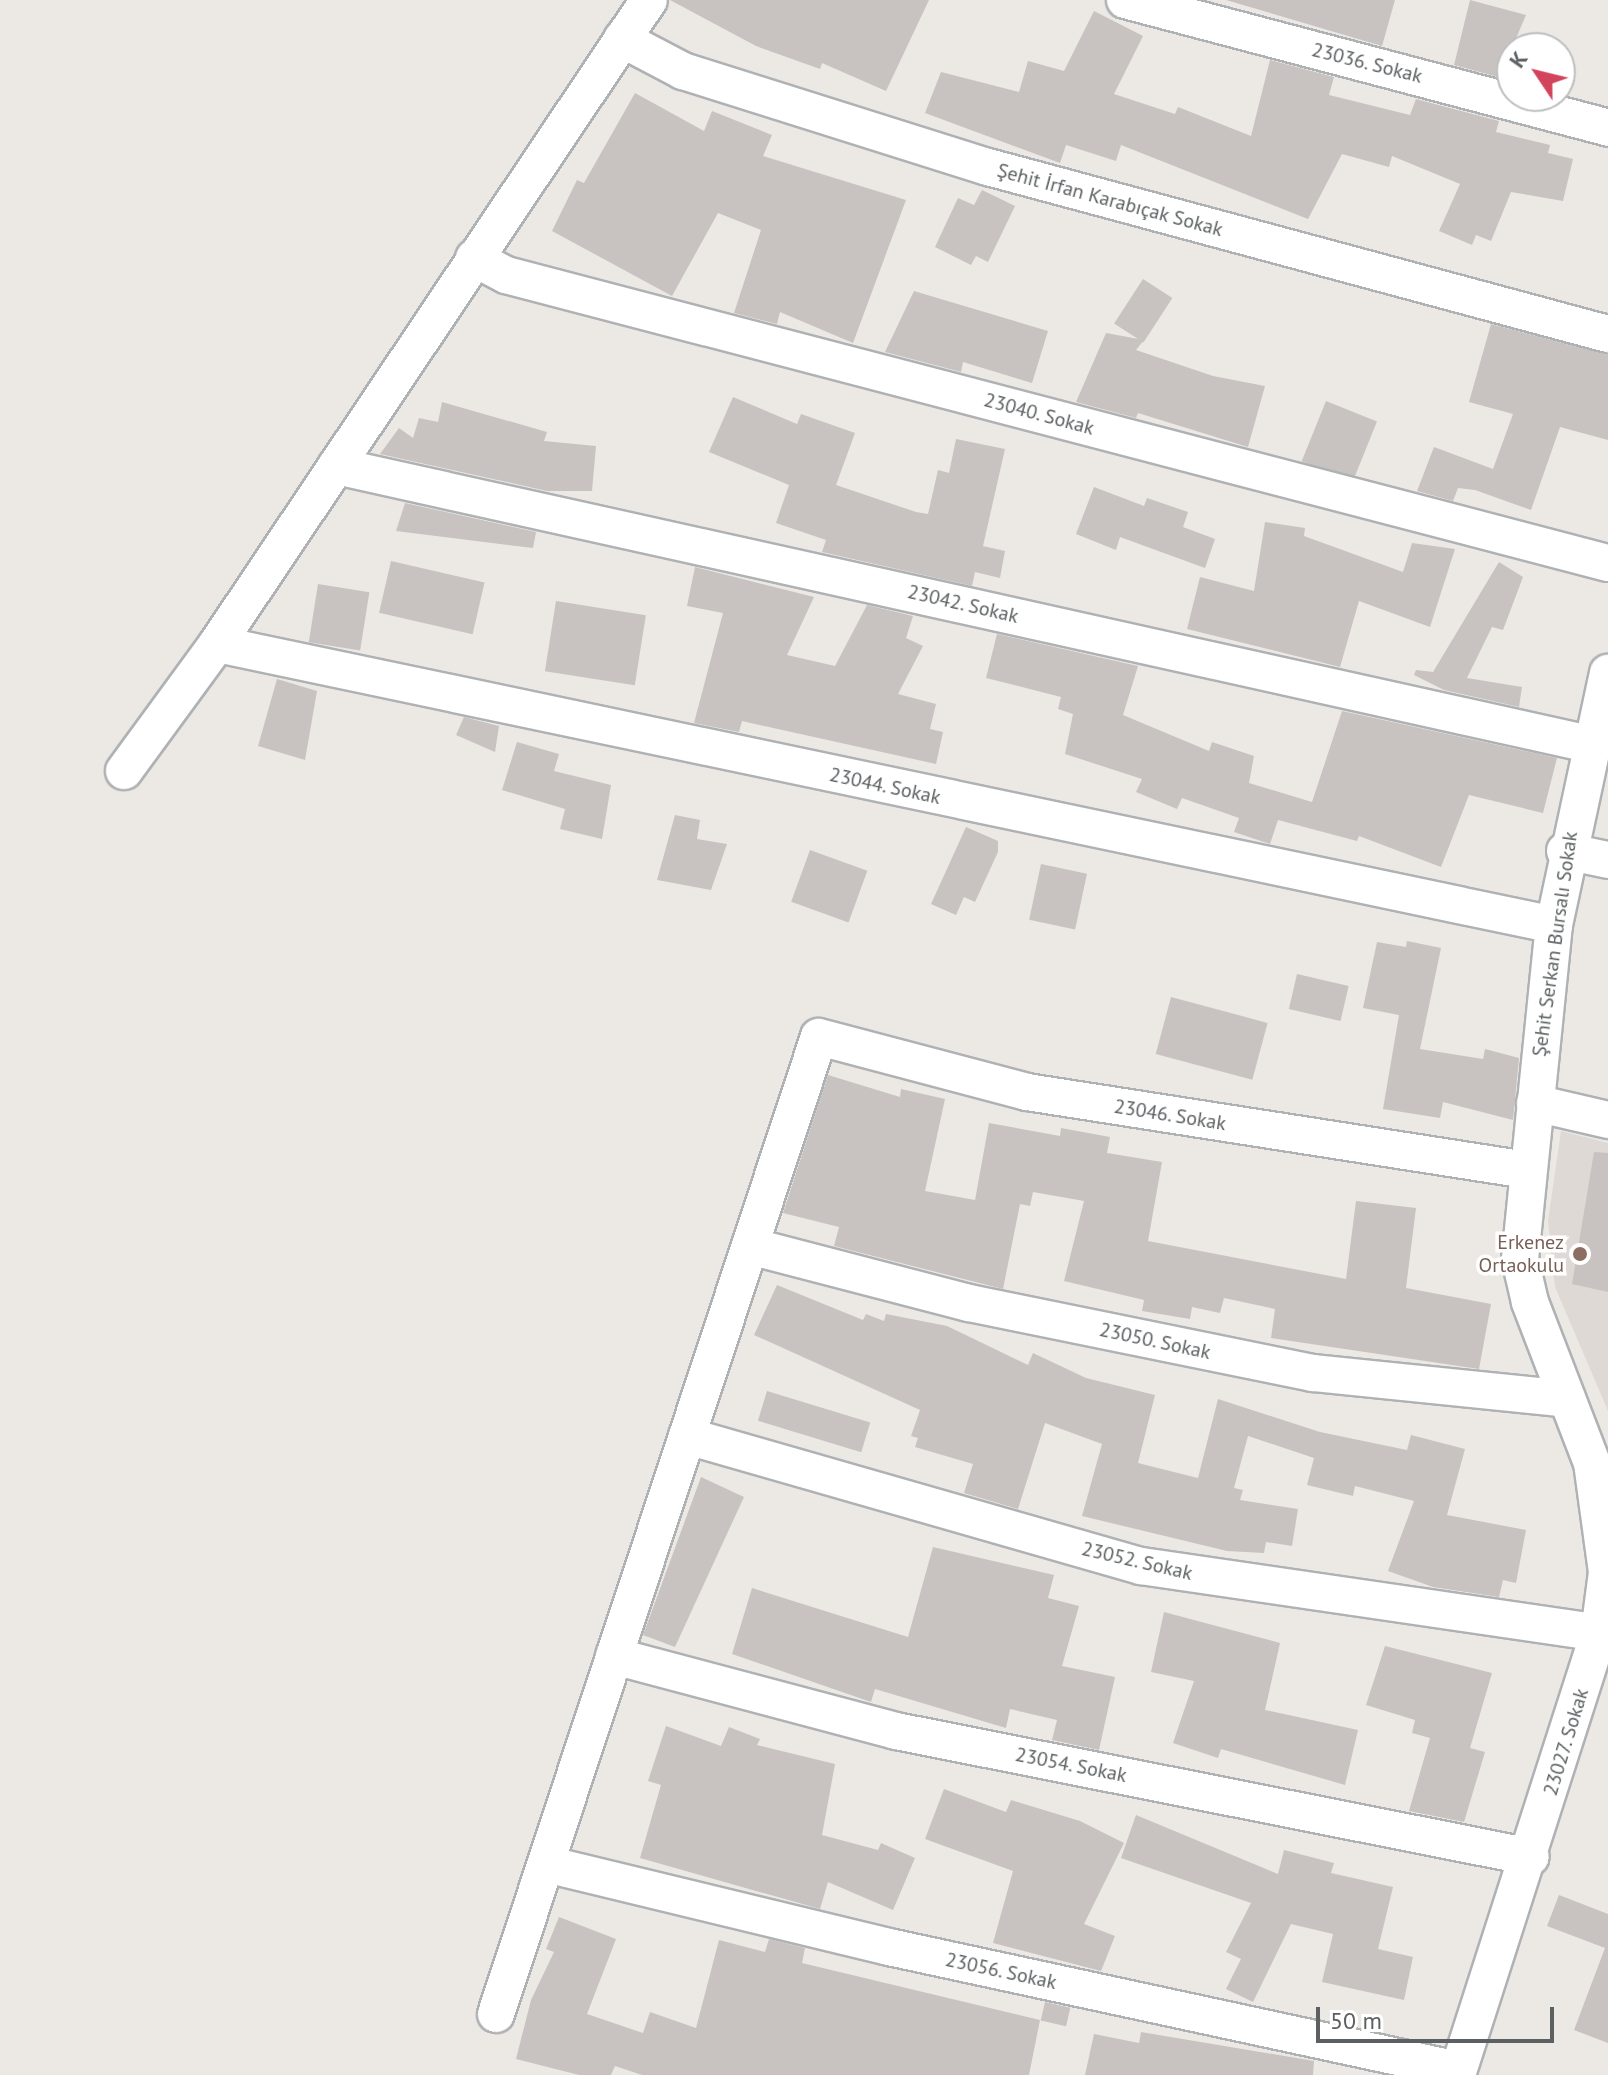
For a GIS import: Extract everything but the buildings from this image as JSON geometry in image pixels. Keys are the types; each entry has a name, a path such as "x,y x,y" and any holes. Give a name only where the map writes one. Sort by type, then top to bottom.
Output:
{"street":[{"path":"124,771 217,644 649,0"},
{"name":"23036. Sokak","path":"1125,0 1608,128"},
{"name":"Şehit İrfan Karabıçak Sokak","path":"622,39 683,71 988,167 1608,334"},
{"name":"23040. Sokak","path":"474,258 506,275 1608,563"},
{"name":"23042. Sokak","path":"336,466 1589,744"},
{"name":"23044. Sokak","path":"217,644 1554,925"},
{"name":"Şehit Serkan Bursalı Sokak","path":"1527,1170 1565,851 1608,673"},
{"path":"1565,851 1608,860"},
{"name":"23046. Sokak","path":"750,1246 819,1037 1027,1092 1527,1170"},
{"path":"1535,1103 1608,1120"},
{"name":"23027. Sokak","path":"1457,2072 1531,1857 1599,1633 1606,1548 1592,1463 1520,1259 1527,1170"},
{"path":"496,2014 750,1246"},
{"name":"23050. Sokak","path":"750,1246 969,1303 1313,1373 1567,1399"},
{"name":"23052. Sokak","path":"687,1436 1141,1566 1599,1633"},
{"name":"23054. Sokak","path":"614,1656 896,1731 1531,1857"},
{"name":"23056. Sokak","path":"546,1864 889,1947 1457,2072"}],"shaded area":[{"name":"Erkenez Ortaokulu","path":"1561,1131 1608,1143 1608,1411 1555,1287 1548,1221"}],"place":[{"name":"Erkenez Ortaokulu","path":"1580,1254"}]}
